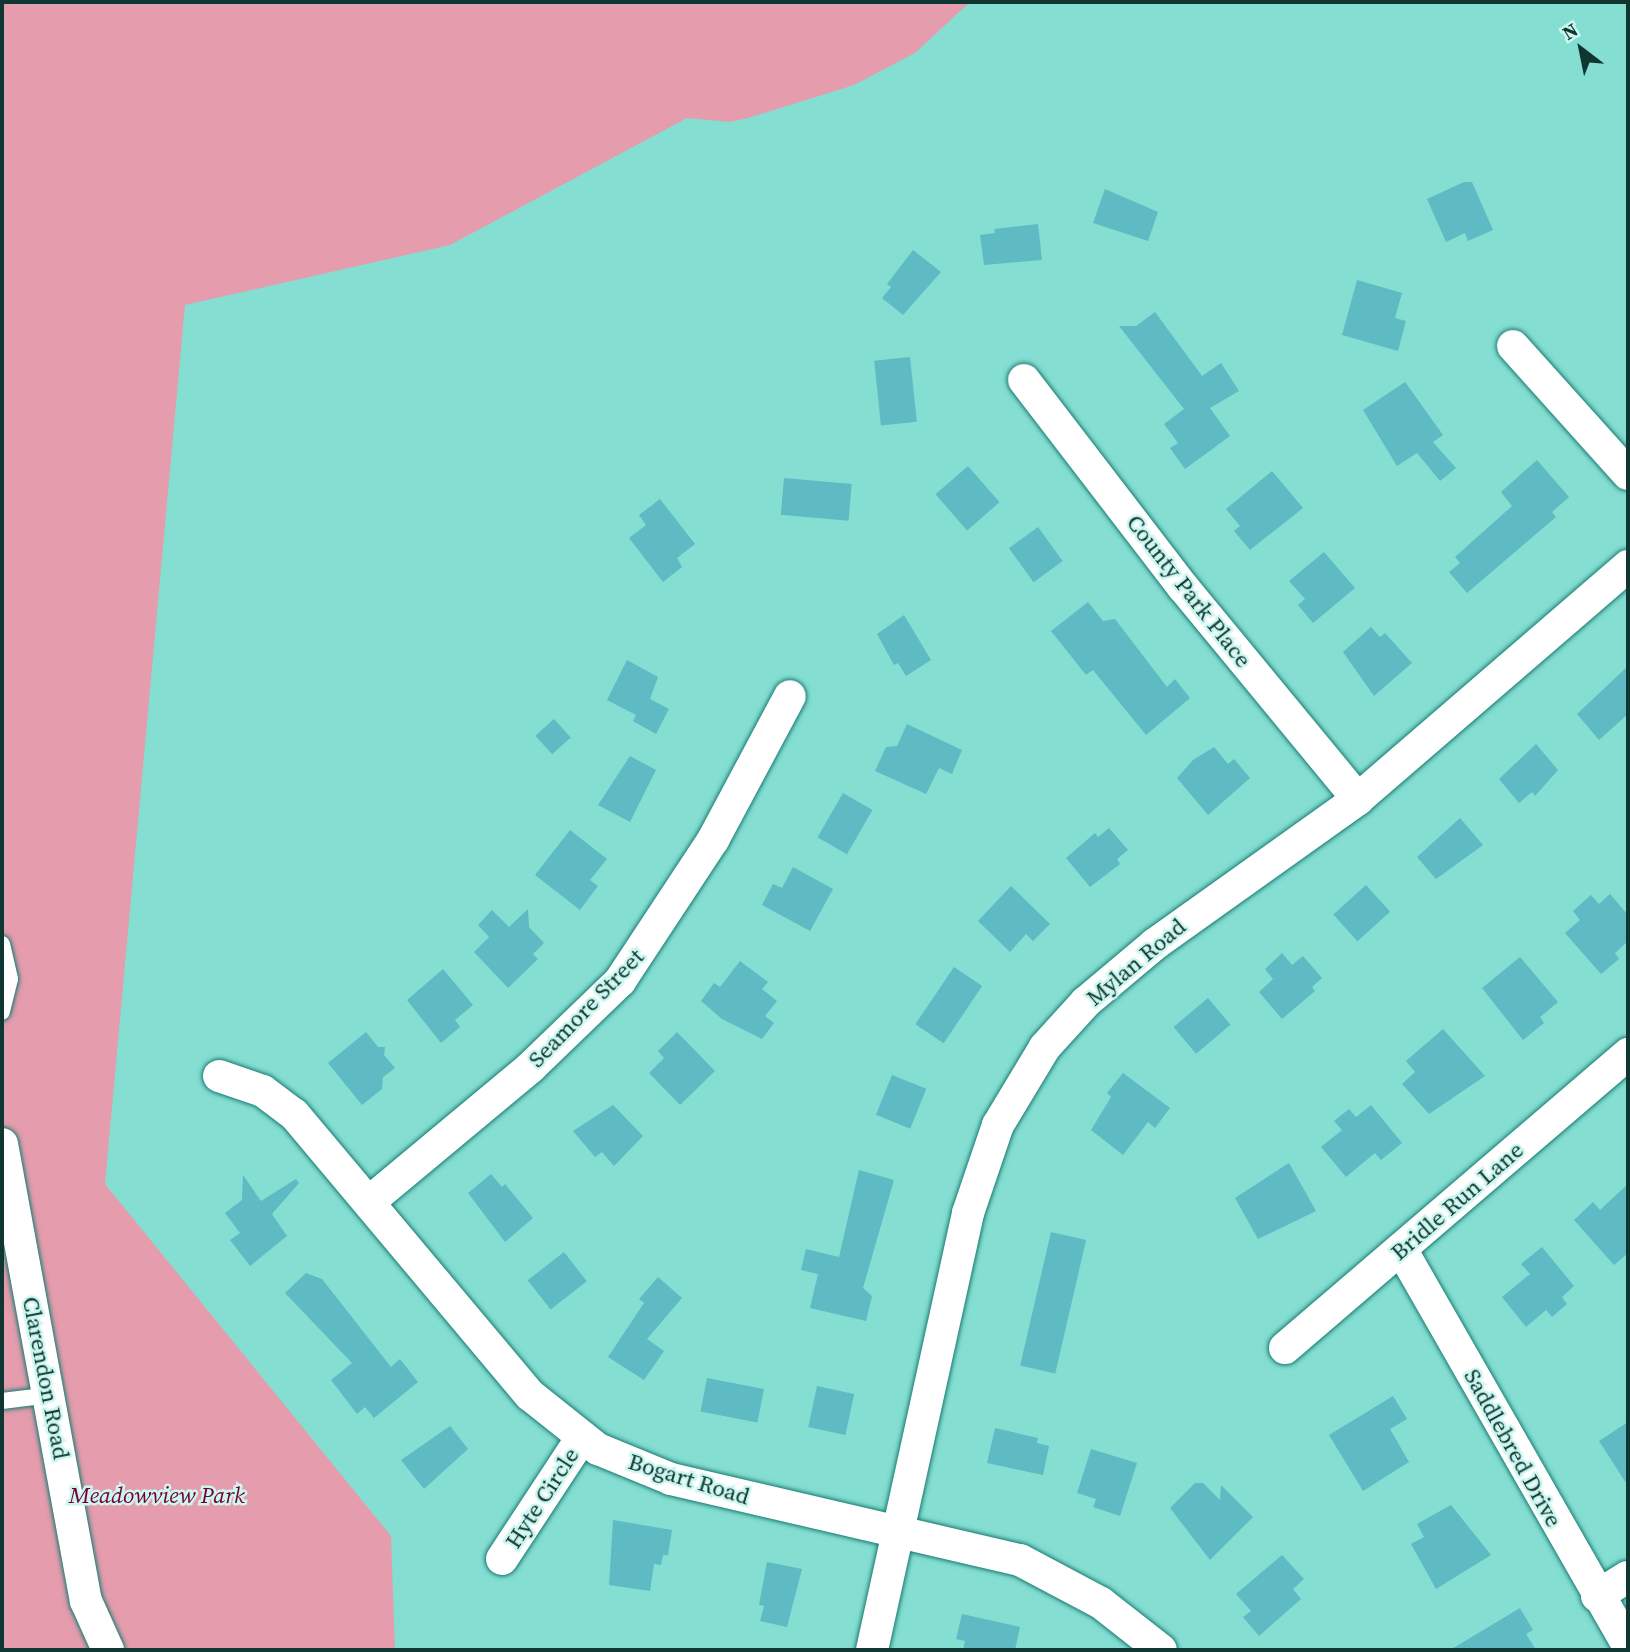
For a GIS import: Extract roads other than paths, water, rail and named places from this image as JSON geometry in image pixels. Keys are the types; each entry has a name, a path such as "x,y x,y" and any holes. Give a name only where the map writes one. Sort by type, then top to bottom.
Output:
{"street":[{"path":"1513,346 1628,474"},
{"name":"County Park Place","path":"1024,380 1230,645 1358,799"},
{"name":"Mylan Road","path":"901,1530 968,1213 998,1125 1017,1089 1045,1047 1096,994 1240,879 1300,843 1358,799 1628,566"},
{"name":"Seamore Street","path":"369,1202 531,1067 620,981 713,840 790,696"},
{"name":"Bridle Run Lane","path":"1285,1348 1628,1054"},
{"name":"Bogart Road","path":"219,1076 279,1100 369,1202 530,1395 582,1437 639,1468 671,1479 901,1530 1020,1560 1065,1580 1136,1627 1161,1650"},
{"name":"Clarendon Road","path":"2,1143 86,1601 108,1650"},
{"name":"Saddlebred Drive","path":"1401,1249 1597,1596 1628,1645"},
{"name":"Hyte Circle","path":"502,1559 582,1437"},
{"path":"872,1650 901,1530"},
{"path":"1597,1596 1628,1577"}],"lane":[{"path":"2,944 10,979 2,1012"},
{"path":"2,1401 50,1395"}],"park label":[{"name":"Meadowview Park","path":"157,1495"}]}
